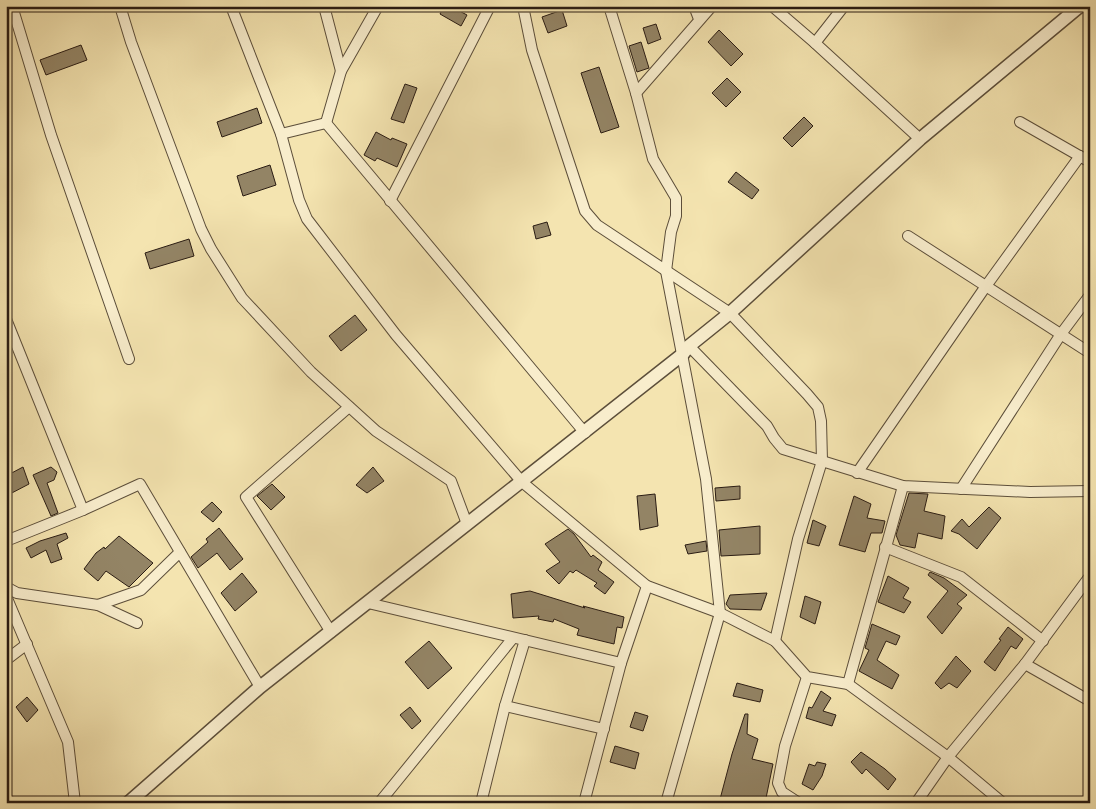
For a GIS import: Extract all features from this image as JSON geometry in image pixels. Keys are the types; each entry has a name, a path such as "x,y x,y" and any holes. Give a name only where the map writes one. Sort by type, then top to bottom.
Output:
{"street":[{"path":"12,6 51,136 129,359"},
{"path":"120,6 134,51 201,229 211,249 242,298 311,372 376,431 451,481 467,524"},
{"path":"231,6 280,134 299,200 307,218 396,335 522,482 647,586 720,613 775,641 807,677 848,684 948,757 1003,803"},
{"path":"324,6 341,71"},
{"path":"326,123 341,71 378,6"},
{"path":"523,6 532,50 586,211 597,224 730,313 818,407 821,421 822,461 798,539 775,641"},
{"path":"609,6 636,93 653,159 676,198 676,216 671,232 666,271 686,350 706,480 720,613 666,803"},
{"path":"694,6 699,19"},
{"path":"636,93 712,6"},
{"path":"772,6 920,138"},
{"path":"815,43 844,6"},
{"path":"128,803 260,686 585,433 686,350 730,313 920,138 1080,6"},
{"path":"390,201 487,8"},
{"path":"1020,122 1090,162"},
{"path":"280,134 326,123"},
{"path":"326,123 585,433"},
{"path":"857,473 986,286 1080,156"},
{"path":"908,236 1090,353"},
{"path":"960,489 1061,334 1090,295"},
{"path":"6,319 83,510"},
{"path":"686,350 767,426 783,449 903,486 1030,492 1090,491"},
{"path":"331,632 246,497 349,407"},
{"path":"6,541 83,510 140,484 260,686"},
{"path":"848,684 903,486"},
{"path":"885,547 961,577 1043,641"},
{"path":"98,605 142,590 180,552"},
{"path":"916,803 948,757 1025,664 1090,576"},
{"path":"584,803 621,663 647,586"},
{"path":"6,587 16,594 98,605 137,623"},
{"path":"6,596 68,742 75,803"},
{"path":"368,603 621,663"},
{"path":"379,803 513,638"},
{"path":"481,803 505,706 525,640"},
{"path":"6,660 27,644"},
{"path":"1025,664 1090,701"},
{"path":"799,803 782,792 778,783 785,746 807,677"},
{"path":"505,706 604,729"},
{"path":"6,798 11,803"}],"building":[{"path":"444,6 450,6 467,15 461,26 440,14"},
{"path":"562,10 567,26 548,33 542,17"},
{"path":"656,24 661,39 648,44 643,28"},
{"path":"719,30 743,54 731,66 708,42"},
{"path":"641,42 649,68 637,72 629,46"},
{"path":"81,45 87,60 46,75 40,60"},
{"path":"599,67 619,127 601,133 581,73"},
{"path":"727,78 741,92 726,107 712,93"},
{"path":"405,84 417,88 404,123 391,119"},
{"path":"257,108 262,123 222,137 217,122"},
{"path":"804,117 813,126 792,147 783,138"},
{"path":"376,132 391,140 392,138 407,144 397,167 377,158 375,161 364,155"},
{"path":"270,165 276,185 243,196 237,176"},
{"path":"736,172 759,190 752,199 728,182"},
{"path":"547,222 551,235 536,239 533,226"},
{"path":"189,239 194,256 150,269 145,253"},
{"path":"355,315 367,330 341,351 329,336"},
{"path":"23,467 29,484 6,496 6,476"},
{"path":"51,467 57,472 54,480 47,483 58,513 51,516 33,475"},
{"path":"373,467 384,481 367,493 356,485"},
{"path":"272,484 285,497 271,510 257,496"},
{"path":"740,486 740,499 716,501 715,488"},
{"path":"909,493 928,494 924,511 945,516 942,539 918,533 915,548 900,545 896,535"},
{"path":"655,494 658,526 640,530 637,496"},
{"path":"854,496 871,504 867,518 885,521 882,533 871,533 865,552 839,545"},
{"path":"212,502 222,512 213,522 201,512"},
{"path":"989,507 1001,518 977,549 959,534 951,531 962,519 969,527"},
{"path":"813,520 826,526 819,546 807,543"},
{"path":"760,526 760,554 721,556 719,530"},
{"path":"219,528 243,559 230,570 217,553 198,568 191,557 208,542 206,539"},
{"path":"568,529 591,557 593,555 602,562 598,570 614,582 605,594 594,586 597,583 576,570 573,573 570,571 559,584 546,571 560,562 545,544"},
{"path":"66,533 68,538 57,544 62,559 51,563 46,550 31,558 26,548 40,541"},
{"path":"119,536 153,563 129,587 106,571 98,581 84,569 96,553 104,547 105,549"},
{"path":"706,541 707,551 688,554 685,545"},
{"path":"930,572 944,578 967,595 957,604 962,608 942,634 927,617 948,591 928,575"},
{"path":"242,573 257,592 235,611 221,593"},
{"path":"888,576 909,588 903,598 911,602 904,613 878,602"},
{"path":"530,591 585,608 583,606 624,617 622,628 617,627 614,644 577,635 579,629 554,619 553,622 538,619 539,616 513,618 511,594"},
{"path":"767,593 761,610 730,609 726,604 730,595"},
{"path":"805,596 821,602 815,624 800,617"},
{"path":"872,624 900,636 896,645 886,641 877,660 899,675 892,689 859,671 869,650 865,648"},
{"path":"1008,627 1023,639 1016,649 1011,646 995,671 984,662 1001,640 999,639"},
{"path":"429,641 452,668 428,689 405,662"},
{"path":"956,656 971,671 957,688 949,683 941,689 935,683"},
{"path":"737,683 763,690 760,702 733,696"},
{"path":"821,691 831,698 823,711 836,715 832,726 806,718 809,707 812,708"},
{"path":"27,697 38,710 27,722 16,707"},
{"path":"410,707 421,721 412,729 400,715"},
{"path":"635,712 648,716 643,731 630,727"},
{"path":"745,714 748,714 747,734 758,739 752,759 773,764 765,803 719,803 732,754"},
{"path":"615,746 639,753 635,769 610,762"},
{"path":"861,752 896,779 888,790 866,769 862,774 851,762"},
{"path":"817,762 826,764 822,776 813,790 802,784 809,764 815,766"}]}
